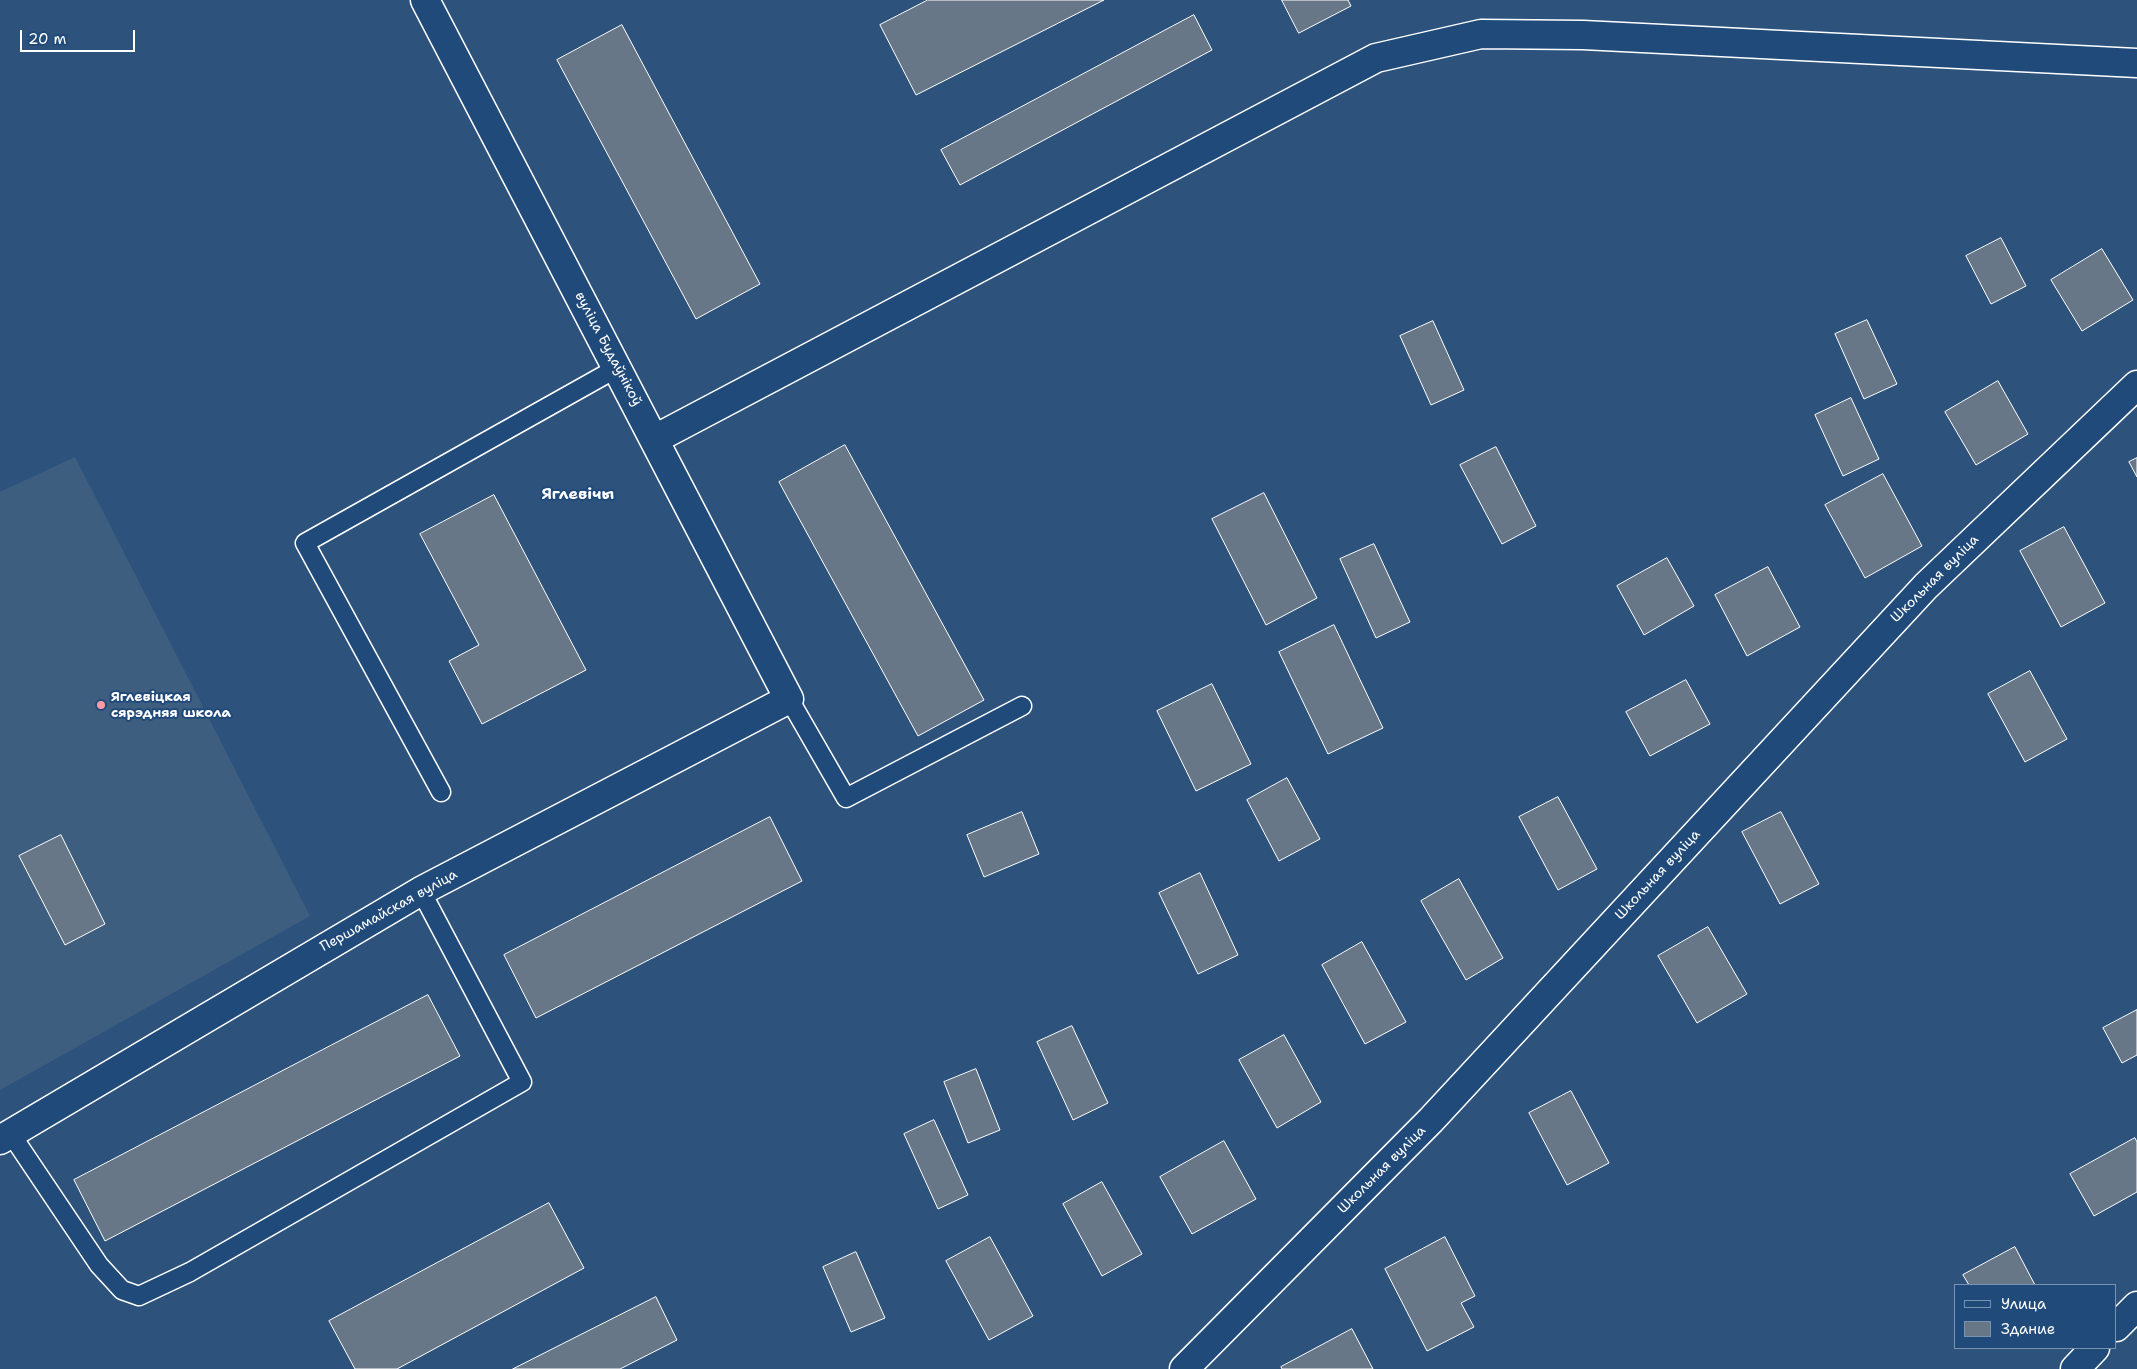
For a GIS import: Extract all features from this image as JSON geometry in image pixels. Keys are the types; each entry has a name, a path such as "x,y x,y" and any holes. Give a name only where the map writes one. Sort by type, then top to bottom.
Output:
{"street":[{"name":"вуліца Будаўнікоў","path":"425,0 789,699"},
{"path":"655,439 1376,58 1481,34 1574,35 2137,63"},
{"name":"Школьная вуліца","path":"1184,1369 1431,1120 1926,586 2137,385"},
{"name":"Першамайская вуліца","path":"6,1137 421,891 789,699"},
{"path":"2117,1326 2137,1306"},
{"path":"2075,1369 2094,1349"}],"lane":[{"path":"441,792 305,543 617,368"},
{"path":"789,699 846,798 1022,706"},
{"path":"6,1137 99,1266 122,1290 139,1296 190,1272 522,1082 421,891"}],"shaded area":[{"name":"Яглевіцкая сярэдняя школа","path":"75,457 310,916 0,1090 0,492"}],"building":[{"path":"928,0 1104,0 916,95 880,25"},
{"path":"1282,0 1348,0 1351,6 1299,33"},
{"path":"1194,15 1212,50 960,185 941,150"},
{"path":"622,25 760,284 696,319 557,60"},
{"path":"2001,238 2026,286 1991,304 1966,256"},
{"path":"2102,249 2133,300 2082,331 2051,280"},
{"path":"1867,320 1897,384 1864,399 1835,334"},
{"path":"1433,321 1464,390 1431,405 1400,336"},
{"path":"1998,381 2028,434 1976,465 1945,412"},
{"path":"1851,398 1879,459 1843,476 1815,415"},
{"path":"845,445 984,700 918,736 779,482"},
{"path":"1496,447 1536,526 1502,544 1460,465"},
{"path":"2137,458 2137,477 2129,462"},
{"path":"1883,474 1922,546 1865,578 1825,505"},
{"path":"1264,493 1317,598 1266,625 1212,519"},
{"path":"494,495 586,670 482,724 449,661 479,645 420,534"},
{"path":"2064,527 2105,603 2061,627 2020,551"},
{"path":"1374,544 1410,622 1376,638 1340,559"},
{"path":"1667,558 1694,606 1644,635 1617,586"},
{"path":"1768,567 1800,627 1747,656 1715,595"},
{"path":"1334,625 1383,728 1328,754 1279,652"},
{"path":"2030,671 2067,739 2025,762 1988,694"},
{"path":"1686,680 1710,724 1650,756 1626,712"},
{"path":"1212,684 1251,764 1196,791 1157,711"},
{"path":"1287,778 1320,839 1279,861 1247,800"},
{"path":"1558,797 1597,869 1558,890 1519,817"},
{"path":"1022,812 1039,854 984,877 967,835"},
{"path":"1781,812 1819,884 1780,904 1742,832"},
{"path":"770,817 802,881 536,1018 504,955"},
{"path":"61,835 105,924 65,945 19,856"},
{"path":"1200,873 1238,955 1198,974 1159,893"},
{"path":"1459,879 1503,958 1466,980 1421,901"},
{"path":"1708,927 1747,994 1697,1023 1658,956"},
{"path":"1362,942 1406,1022 1365,1044 1322,965"},
{"path":"428,995 460,1056 105,1241 74,1180"},
{"path":"2137,1010 2137,1055 2122,1063 2103,1028"},
{"path":"1072,1026 1108,1103 1073,1120 1037,1042"},
{"path":"1284,1035 1321,1102 1277,1128 1239,1060"},
{"path":"976,1069 1000,1130 968,1143 944,1082"},
{"path":"1571,1091 1609,1163 1567,1185 1529,1113"},
{"path":"934,1120 968,1195 938,1209 904,1134"},
{"path":"2135,1138 2137,1142 2137,1192 2094,1216 2070,1174"},
{"path":"1224,1141 1256,1199 1192,1234 1160,1177"},
{"path":"1102,1182 1142,1254 1102,1276 1063,1204"},
{"path":"549,1203 584,1268 397,1369 355,1369 329,1321"},
{"path":"990,1237 1033,1316 989,1340 946,1261"},
{"path":"1445,1237 1475,1296 1461,1303 1474,1327 1427,1351 1385,1269"},
{"path":"2015,1247 2034,1284 1968,1284 1963,1275"},
{"path":"856,1252 885,1318 851,1332 823,1267"},
{"path":"656,1297 677,1340 620,1369 513,1369"},
{"path":"1352,1329 1373,1369 1282,1369 1281,1367"}],"place":[{"name":"Яглевіцкая сярэдняя школа","path":"101,705"}],"district":[{"name":"Яглевічы","path":"578,495"}]}
